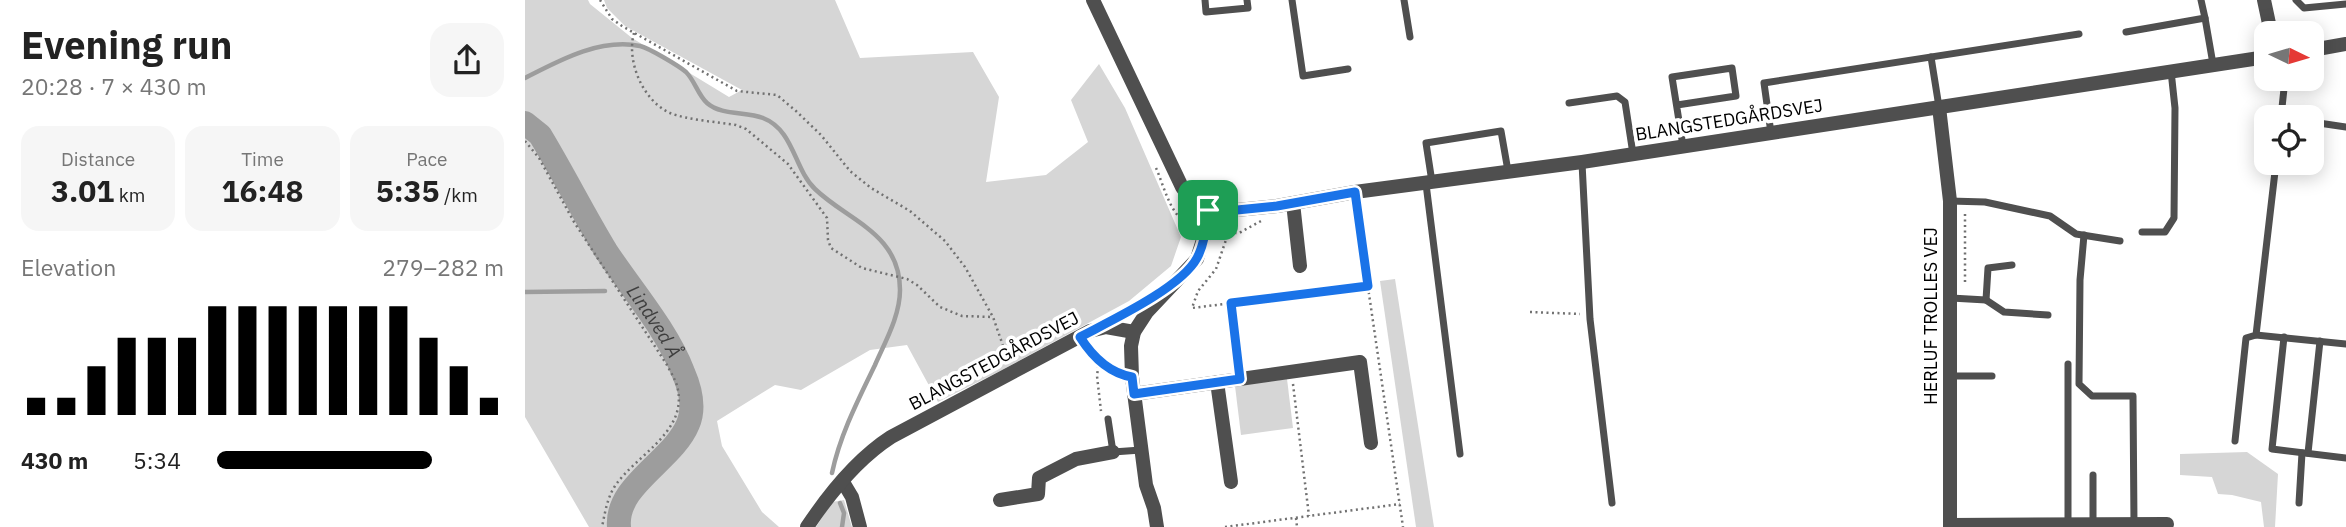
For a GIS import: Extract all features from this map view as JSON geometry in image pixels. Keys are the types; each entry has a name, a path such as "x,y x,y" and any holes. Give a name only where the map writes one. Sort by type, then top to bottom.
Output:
{"street":[{"path":"1093,0 1182,187 1191,200 1208,210 1206,230 1197,259 1156,301 1134,332 1131,346 1132,377 1146,485 1157,527"},
{"path":"2264,0 2268,21"},
{"path":"2324,48 2346,44"},
{"name":"BLANGSTEDGÅRDSVEJ","path":"1208,210 1227,211 1293,203 1355,192 1582,162 2254,59"},
{"name":"HERLUF TROLLES VEJ","path":"1939,107 1950,201 1950,526 2167,524"},
{"path":"1293,203 1300,266"},
{"name":"BLANGSTEDGÅRDSVEJ","path":"807,527 843,482 873,450 891,437 1085,334 1106,327 1134,332"},
{"path":"1134,394 1360,362 1371,443"},
{"path":"1217,382 1231,482"},
{"path":"1000,500 1038,494 1039,478 1076,459 1112,452"},
{"path":"843,482 852,497 860,527"}],"lane":[{"path":"1205,0 1206,12 1248,8 1247,0"},
{"path":"1291,0 1303,76 1348,69"},
{"path":"1404,0 1410,37"},
{"path":"2201,0 2213,64"},
{"path":"2296,0 2304,8 2346,4"},
{"path":"2126,32 2205,18"},
{"path":"1771,133 1763,83 2079,34"},
{"path":"1931,57 1939,107"},
{"path":"1677,106 1736,96 1731,68 1672,77 1683,146"},
{"path":"2142,232 2165,232 2174,218 2175,108 2171,71"},
{"path":"1569,103 1617,96 1625,102 1633,154"},
{"path":"2324,124 2346,127"},
{"path":"1461,454 1426,143 1501,131 1508,172"},
{"path":"1582,162 1590,314 1612,503"},
{"path":"2256,335 2275,175"},
{"path":"1950,201 1985,202 2050,216 2076,234 2120,241"},
{"path":"2084,235 2080,280 2079,384 2092,396 2133,396 2134,524"},
{"path":"1986,300 1988,268 2012,265"},
{"path":"1085,334 1121,315 1177,279"},
{"path":"1951,298 1986,300 2004,312 2048,314"},
{"path":"2235,441 2246,338 2256,335 2346,344"},
{"path":"2284,337 2272,449 2346,458"},
{"path":"2299,503 2320,341"},
{"path":"2068,523 2069,365"},
{"path":"1951,376 1992,376"},
{"path":"1108,419 1112,452 1141,450"},
{"path":"2093,475 2093,523"}],"path":[{"path":"600,0 612,19 737,91 777,95 821,135 850,172 871,188 911,211 945,241 965,267 993,317 1012,374"},
{"path":"634,33 632,59 647,93 668,112 746,129 789,164 823,209 827,218 831,248 862,268 907,279 940,307 951,312 962,316 993,317"},
{"path":"525,141 539,158 574,222 661,355 678,389 678,409 673,425 614,487 606,504 602,527"},
{"path":"1155,165 1174,211 1188,225 1227,234 1239,233 1264,220"},
{"path":"1355,192 1403,527"},
{"path":"1227,211 1227,234 1216,269 1198,291 1192,308 1368,286"},
{"path":"1231,303 1240,379"},
{"path":"1530,312 1590,314"},
{"path":"1085,334 1090,354 1124,376 1132,377"},
{"path":"1099,360 1097,376 1101,415 1108,419"},
{"path":"1292,372 1309,516"},
{"path":"1224,527 1400,504"},
{"path":"1296,518 1297,527"}],"shaded area":[{"path":"525,0 588,0 632,38 729,97 742,90 625,26 607,8 604,0 835,0 860,58 973,52 999,97 986,182 1046,175 1088,142 1071,100 1099,64 1125,108 1181,237 1171,266 1129,301 938,402 907,345 870,350 801,390 775,385 717,421 722,446 762,512 779,527 589,527 525,417"},
{"path":"1395,279 1434,527 1416,527 1380,281"},
{"path":"1287,379 1293,428 1241,435 1235,386"},
{"path":"2247,452 2278,474 2275,527 2264,527 2261,502 2218,494 2212,477 2180,475 2180,454"},
{"path":"844,500 852,527 816,527 832,502"}],"waterway":[{"path":"525,78 566,58 595,48 625,44 650,50 686,72 704,100 713,107 756,116 773,124 788,140 802,171 815,189 882,241 898,271 900,290 895,319 845,431 832,473"},
{"name":"Lindved Å","path":"525,123 540,135 606,251 668,341 690,391 691,411 688,424 681,437 626,498 620,512 619,527"},
{"path":"525,292 605,291"},
{"path":"840,503 844,513 842,527"}],"route":[{"path":"1355,192 1368,286 1231,303 1240,379 1134,394 1132,377 1124,376 1090,354 1080,337 1144,301 1190,268 1201,247 1208,210 1246,210 1355,192"}]}
